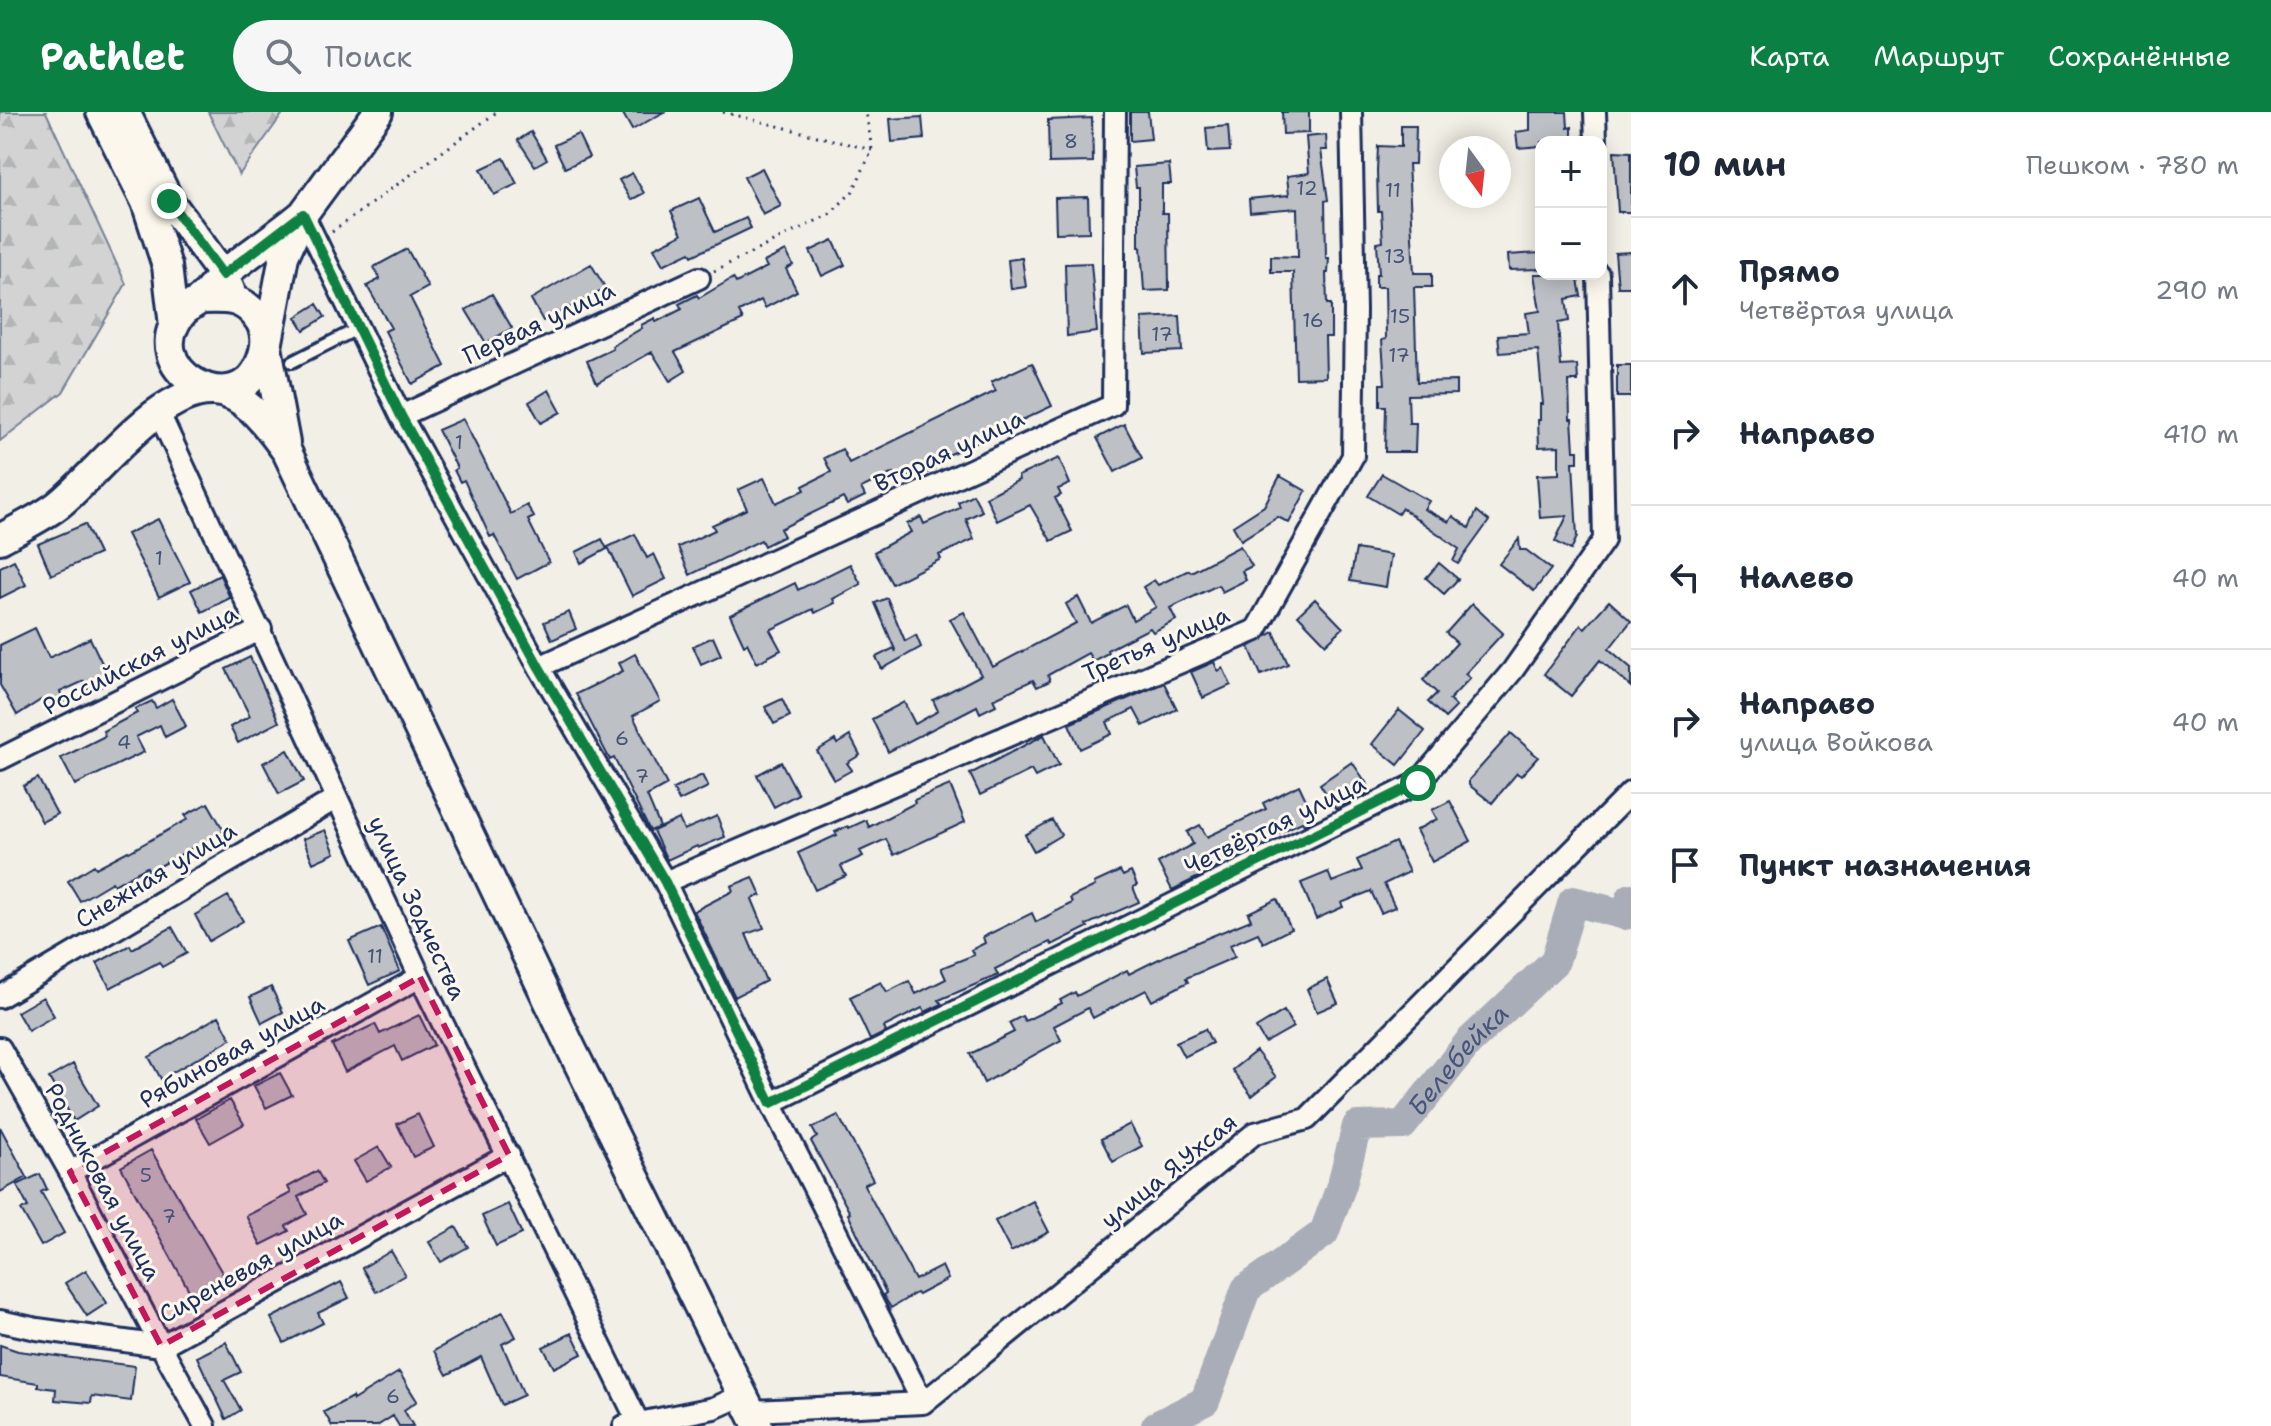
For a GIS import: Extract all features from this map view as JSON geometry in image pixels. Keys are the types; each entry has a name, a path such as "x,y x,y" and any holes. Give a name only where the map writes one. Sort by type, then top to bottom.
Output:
{"main road":[{"path":"101,112 146,202 167,266 175,362 184,376 198,386 240,400 261,418 287,452 570,1046 751,1411"},
{"path":"125,112 169,201 229,286 252,309 264,327 287,452"},
{"path":"158,411 173,336 185,310 229,286 303,214 378,112"},
{"path":"0,539 57,505 158,411 182,397 239,386 258,371 267,347 284,256 303,214"}],"street":[{"name":"Вторая улица","path":"539,667 1113,405 1115,112"},
{"name":"Третья улица","path":"665,882 1256,630 1353,456 1355,310 1351,112"},
{"path":"1595,112 1596,136"},
{"path":"303,214 401,416 539,667 665,882 771,1103 923,1403 751,1411 714,1408 631,1424"},
{"name":"Первая улица","path":"401,416 699,278"},
{"name":"Четвёртая улица","path":"771,1103 1418,783 1513,670 1604,540 1598,280"},
{"name":"улица Зодчества","path":"158,411 420,977 509,1155 631,1424"},
{"name":"Российская улица","path":"0,759 261,629"},
{"name":"улица Я.Ухсая","path":"923,1403 1255,1133 1307,1119 1631,792"},
{"name":"Снежная улица","path":"0,997 337,798"},
{"name":"Рябиновая улица","path":"70,1172 420,977"},
{"name":"Родниковая улица","path":"0,1048 70,1172 205,1426"},
{"name":"Сиреневая улица","path":"0,1321 161,1346 509,1155"}],"lane":[{"path":"292,362 359,328"}],"path":[{"path":"317,242 497,112"},
{"path":"723,112 872,150"},
{"path":"699,278 830,214 853,191 872,150 866,112"}],"highlighted area":[{"path":"420,977 509,1155 161,1346 70,1172"}],"green space":[{"path":"0,112 46,112 126,284 63,392 0,441"},
{"path":"208,112 284,112 239,175"}],"building":[{"path":"622,112 664,112 632,130"},
{"path":"1130,112 1148,112 1151,139 1130,141"},
{"path":"1282,112 1309,112 1309,133 1283,134"},
{"path":"1530,112 1567,112 1572,136 1535,136 1535,147 1518,148 1516,132 1530,130"},
{"path":"922,117 924,139 892,142 890,119"},
{"path":"1092,118 1093,162 1049,163 1048,120"},
{"path":"1228,126 1230,151 1208,152 1206,128"},
{"path":"1401,126 1416,126 1415,164 1408,164 1414,273 1432,273 1432,287 1414,287 1417,382 1456,381 1456,394 1408,395 1409,423 1416,423 1415,452 1385,452 1386,406 1380,406 1380,384 1385,384 1382,340 1386,339 1385,287 1376,287 1376,274 1379,274 1377,243 1383,242 1381,211 1378,211 1378,146 1401,147"},
{"path":"531,132 547,159 535,166 518,140"},
{"path":"578,134 589,157 565,168 554,145"},
{"path":"1326,135 1327,150 1321,150 1328,200 1325,201 1326,258 1329,258 1326,273 1327,304 1331,304 1331,337 1325,337 1326,377 1296,378 1293,272 1271,272 1271,256 1298,257 1297,208 1250,212 1249,199 1289,195 1287,176 1309,173 1306,137"},
{"path":"1614,151 1631,152 1631,212 1618,212"},
{"path":"504,158 517,184 494,195 481,169"},
{"path":"1169,164 1171,184 1162,184 1162,213 1168,213 1169,290 1144,291 1139,247 1139,187 1136,187 1134,167"},
{"path":"762,168 781,206 763,215 744,177"},
{"path":"632,173 644,193 631,200 619,180"},
{"path":"1088,197 1089,232 1056,233 1055,198"},
{"path":"699,198 715,232 746,218 751,228 692,256 690,252 663,265 654,248 682,234 671,211"},
{"path":"833,240 845,265 822,276 810,251"},
{"path":"407,249 428,287 410,297 445,366 412,384 385,331 391,328 367,286 380,279 374,267"},
{"path":"786,251 793,265 786,269 797,291 765,308 761,300 739,312 743,320 675,352 686,371 670,381 652,352 597,383 587,361 613,349 612,346 642,328 641,325 655,318 656,322 682,309 679,304 697,295 699,298 733,278 736,283 767,267 764,262"},
{"path":"1631,252 1631,287 1618,287 1615,253"},
{"path":"1535,253 1535,269 1509,270 1508,255"},
{"path":"1022,258 1026,287 1011,289 1008,260"},
{"path":"1091,263 1097,332 1067,336 1065,264"},
{"path":"591,264 606,289 543,321 531,299"},
{"path":"1534,274 1535,280 1578,280 1581,296 1566,299 1569,321 1558,323 1561,366 1577,365 1578,381 1569,381 1574,450 1578,450 1578,462 1573,462 1577,537 1571,550 1555,541 1567,516 1540,518 1537,475 1559,474 1559,446 1539,447 1538,420 1540,404 1543,404 1538,350 1500,353 1498,335 1529,333 1526,313 1540,311"},
{"path":"492,294 512,328 486,343 466,310"},
{"path":"317,304 325,317 304,330 296,317"},
{"path":"1180,316 1182,351 1144,353 1142,318"},
{"path":"1032,363 1052,406 931,463 934,469 922,475 920,470 897,482 893,473 861,488 865,496 847,505 843,498 780,529 784,536 764,546 761,540 690,575 678,547 715,530 712,525 747,509 738,490 764,478 776,503 805,490 803,486 831,472 824,458 842,449 849,463 996,391 991,382"},
{"path":"1617,365 1631,365 1631,397 1617,397"},
{"path":"549,390 561,412 541,423 529,402"},
{"path":"463,419 511,514 527,505 534,517 528,520 549,562 517,579 494,535 490,537 464,480 460,482 454,470 457,468 438,430"},
{"path":"1124,424 1142,458 1115,472 1097,438"},
{"path":"1059,458 1070,484 1058,489 1061,495 1055,498 1072,531 1051,541 1030,505 997,521 986,497 1019,480 1018,476"},
{"path":"1382,474 1429,501 1424,509 1449,522 1453,516 1469,528 1477,511 1489,521 1458,564 1453,561 1459,549 1402,508 1398,514 1368,496"},
{"path":"1280,476 1306,491 1289,523 1278,517 1241,540 1233,526 1264,506"},
{"path":"973,494 982,511 966,519 974,539 939,555 941,559 892,584 874,552 911,532 907,524 921,517 924,524 960,508 958,502"},
{"path":"158,519 190,582 159,597 127,534"},
{"path":"85,524 99,554 51,575 38,544"},
{"path":"635,534 647,558 654,554 666,579 632,596 608,547"},
{"path":"602,539 607,549 581,563 576,552"},
{"path":"1519,539 1520,550 1526,550 1551,569 1534,591 1499,564"},
{"path":"1240,546 1252,566 1242,571 1246,580 1222,592 1218,585 1170,608 1176,620 1153,632 1150,628 1107,650 1108,653 1093,661 1088,653 1048,675 1050,681 1037,687 1033,680 993,699 996,705 980,713 977,706 888,752 872,719 904,702 915,724 938,711 933,700 981,675 950,619 964,612 993,667 1076,623 1066,604 1078,597 1091,623 1126,605 1133,620 1156,607 1143,587 1154,580 1158,585 1189,570 1191,572"},
{"path":"1356,549 1391,555 1386,587 1350,581"},
{"path":"14,560 26,585 0,598 0,567"},
{"path":"1439,563 1458,579 1444,594 1426,578"},
{"path":"850,564 861,584 833,599 835,603 815,613 813,609 770,630 781,650 757,663 747,643 744,645 730,615 795,583 798,590"},
{"path":"220,575 230,598 202,612 191,590"},
{"path":"887,598 905,641 916,635 921,647 882,669 876,657 894,648 896,652 875,603"},
{"path":"1315,599 1343,628 1326,644 1298,615"},
{"path":"1609,601 1631,621 1609,649 1631,668 1631,687 1600,660 1571,696 1544,674 1581,625 1585,628"},
{"path":"1472,604 1503,633 1465,674 1470,678 1449,700 1456,707 1445,718 1428,702 1437,693 1423,680 1457,643 1446,633"},
{"path":"569,612 576,629 552,640 544,622"},
{"path":"35,628 49,658 90,638 111,682 89,692 84,681 60,692 65,701 47,711 41,700 17,715 0,685 0,645"},
{"path":"1274,632 1288,664 1261,675 1249,647"},
{"path":"713,637 721,655 701,664 693,646"},
{"path":"635,654 660,701 633,716 667,785 647,796 660,827 650,831 614,758 610,760 576,694 623,671 619,663"},
{"path":"250,657 279,722 238,743 230,727 250,716 226,669"},
{"path":"1214,662 1218,671 1223,668 1231,685 1203,698 1191,672"},
{"path":"1164,683 1177,709 1143,726 1134,709 1107,722 1112,734 1080,749 1069,724"},
{"path":"172,699 186,726 165,737 160,725 136,737 144,752 75,785 61,758 105,736 103,731 137,713 135,709 152,701 156,708"},
{"path":"782,699 790,716 774,724 765,707"},
{"path":"1399,710 1425,731 1398,765 1372,744"},
{"path":"1511,733 1538,757 1521,776 1517,773 1492,803 1469,785 1469,780"},
{"path":"1044,735 1059,765 1035,777 1031,770 980,795 970,774"},
{"path":"850,736 860,755 847,763 852,770 834,780 817,751 835,740 837,744"},
{"path":"288,750 304,781 279,794 263,763"},
{"path":"781,762 798,794 774,807 757,775"},
{"path":"1352,762 1372,791 1336,809 1320,784"},
{"path":"702,775 708,787 679,801 673,789"},
{"path":"38,778 57,814 42,822 23,786"},
{"path":"950,785 965,822 894,855 886,839 860,851 863,856 841,866 846,876 815,890 798,853 837,835 835,832 848,826 866,820 869,827 915,803 914,800"},
{"path":"1299,785 1315,819 1261,841 1263,845 1251,851 1249,846 1220,860 1223,865 1172,890 1158,863 1193,844 1187,832 1200,825 1207,837 1266,809 1263,803"},
{"path":"1450,801 1471,841 1432,862 1416,830 1437,819 1432,810"},
{"path":"208,803 224,831 149,872 147,867 114,885 112,882 80,901 68,881 94,865 96,868 129,852 188,819 185,815"},
{"path":"717,816 725,837 667,860 653,831 679,819 684,830"},
{"path":"1052,820 1061,835 1034,851 1025,835"},
{"path":"325,830 335,853 313,863 303,839"},
{"path":"1395,842 1409,872 1384,884 1395,907 1381,913 1371,891 1341,903 1343,907 1316,919 1301,883 1328,872 1332,882 1362,870 1357,860"},
{"path":"1120,871 1123,876 1131,872 1137,885 1133,887 1139,902 995,969 998,975 939,1000 942,1004 925,1012 922,1008 884,1027 886,1032 870,1040 850,997 881,982 887,992 909,981 916,994 946,979 941,968 974,955 971,950 985,943 983,937 1032,913 1036,922 1072,903 1070,898 1095,886 1094,883"},
{"path":"753,877 761,895 752,899 764,928 746,934 766,981 735,997 694,911 733,891 731,886"},
{"path":"228,896 243,921 209,941 195,915"},
{"path":"1277,899 1291,929 1263,943 1258,933 1230,945 1235,957 1186,978 1188,982 1152,1001 1146,990 1093,1018 1088,1008 1054,1026 1061,1040 984,1083 970,1054 1014,1032 1009,1023 1022,1016 1025,1021 1062,1003 1060,1000 1075,992 1077,996 1127,970 1129,974 1251,920 1248,913"},
{"path":"172,927 187,953 162,967 159,962 110,988 97,963 130,945 132,949"},
{"path":"381,927 400,971 369,985 349,941"},
{"path":"1327,979 1338,1003 1317,1012 1307,989"},
{"path":"271,987 283,1012 262,1023 250,997"},
{"path":"43,997 54,1016 28,1031 17,1012"},
{"path":"1284,1011 1293,1027 1265,1043 1256,1028"},
{"path":"419,1015 434,1045 402,1061 395,1046 345,1072 332,1045 375,1024 380,1034"},
{"path":"219,1016 231,1039 161,1079 149,1057"},
{"path":"1205,1029 1212,1043 1184,1057 1176,1042"},
{"path":"1256,1051 1276,1077 1252,1096 1232,1070"},
{"path":"73,1064 98,1106 74,1121 49,1078"},
{"path":"280,1073 292,1095 266,1108 254,1086"},
{"path":"230,1100 244,1124 210,1143 196,1119"},
{"path":"418,1114 434,1147 413,1157 397,1124"},
{"path":"838,1115 873,1180 864,1185 915,1280 942,1266 948,1279 891,1308 850,1213 811,1141 817,1137 812,1128"},
{"path":"1130,1124 1142,1146 1113,1162 1101,1139"},
{"path":"0,1127 27,1177 0,1192"},
{"path":"379,1147 391,1167 366,1181 354,1161"},
{"path":"151,1150 224,1276 191,1294 121,1167"},
{"path":"317,1171 324,1183 298,1197 307,1214 286,1226 289,1231 261,1245 246,1216 291,1193 288,1187"},
{"path":"40,1174 47,1189 41,1192 64,1233 41,1246 21,1210 28,1207 17,1185"},
{"path":"1033,1201 1049,1232 1011,1252 995,1221"},
{"path":"508,1204 522,1234 496,1246 482,1216"},
{"path":"456,1227 468,1247 441,1262 429,1242"},
{"path":"391,1251 405,1275 376,1292 362,1268"},
{"path":"86,1270 107,1303 87,1316 65,1283"},
{"path":"341,1282 349,1298 318,1313 323,1323 284,1343 271,1318"},
{"path":"503,1312 516,1337 502,1344 524,1395 502,1405 481,1357 447,1375 434,1351"},
{"path":"572,1333 582,1354 554,1368 543,1347"},
{"path":"226,1342 241,1372 224,1380 241,1410 226,1419 197,1357"},
{"path":"0,1345 18,1351 135,1366 131,1401 92,1396 91,1403 55,1400 56,1389 0,1377"},
{"path":"399,1372 417,1401 404,1410 413,1426 399,1426 393,1416 377,1426 332,1426 324,1412 352,1397 353,1400"}],"waterway":[{"name":"Белебейка","path":"1156,1426 1205,1401 1246,1289 1324,1233 1342,1184 1357,1126 1403,1125 1469,1042 1555,961 1573,901 1625,915 1631,898"}],"route":[{"path":"169,201 223,275 303,214 401,416 539,667 665,882 771,1103 1418,783"}]}
